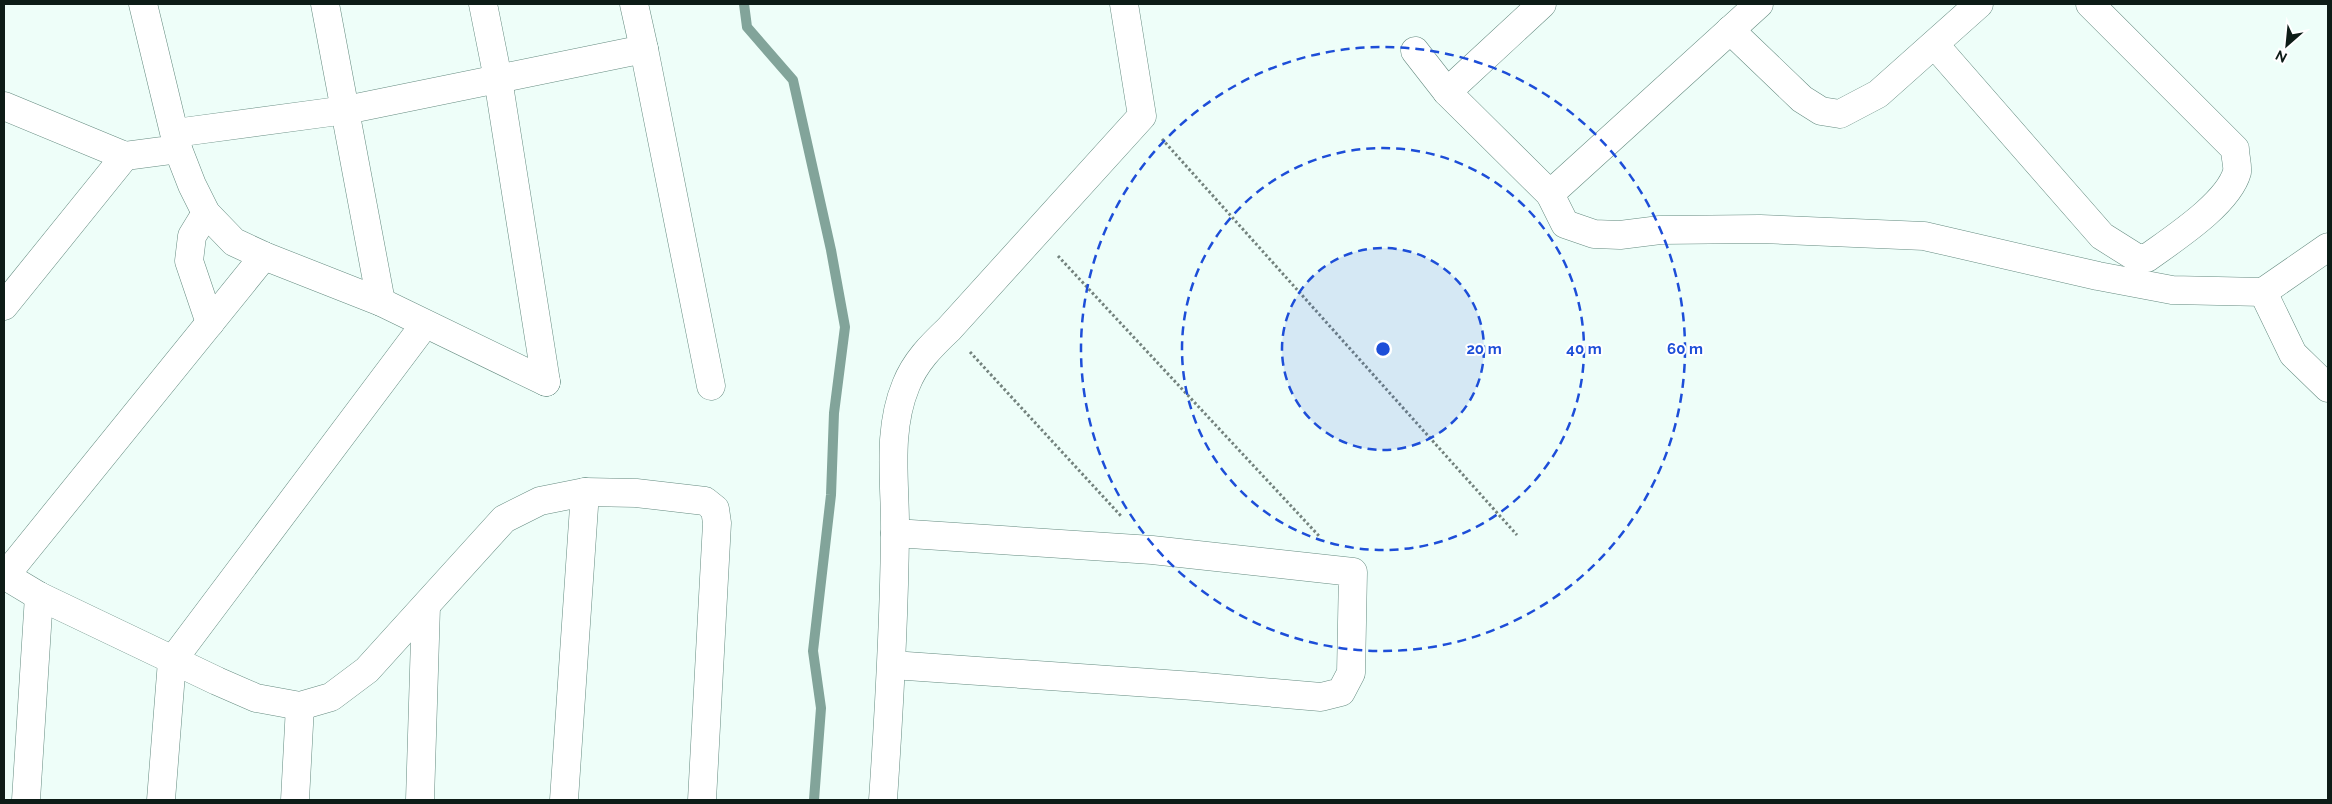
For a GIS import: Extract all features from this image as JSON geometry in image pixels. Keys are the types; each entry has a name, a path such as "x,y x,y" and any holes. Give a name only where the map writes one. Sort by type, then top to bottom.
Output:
{"street":[{"path":"143,4 177,141 192,185 206,213 234,242 264,256 381,302 546,382 498,79 483,4"},
{"path":"325,4 381,302"},
{"path":"634,4 711,386"},
{"path":"883,800 892,665 896,533 893,432 905,386 919,359 949,329 1142,116 1124,4"},
{"path":"1447,92 1542,4"},
{"path":"1550,194 1759,4"},
{"path":"1730,30 1802,99 1821,111 1840,114 1878,94 1979,4"},
{"path":"1935,45 2102,236 2136,258 2147,258 2210,210 2228,188 2237,172 2235,149 2090,4"},
{"path":"4,306 126,156 177,141 346,110 644,49"},
{"path":"1415,51 1447,92 1550,194 1566,224 1594,234 1620,234 1660,230 1760,229 1924,236 2098,276 2172,290 2263,292 2328,246"},
{"path":"4,106 126,156"},
{"path":"206,213 192,236 189,261 210,323"},
{"path":"264,256 4,575 39,596 172,661 256,698 300,706 331,697 367,670 457,569 504,520 540,501 585,492 636,493 705,501 715,509 718,523 702,800"},
{"path":"2263,292 2293,354 2328,388"},
{"path":"161,800 172,661 425,324"},
{"path":"564,800 585,492"},
{"path":"892,665 1194,686 1321,697 1341,692 1351,673 1353,572 1152,550 896,533"},
{"path":"26,800 39,596"},
{"path":"420,800 426,606"},
{"path":"295,800 300,706"}],"path":[{"path":"1142,116 1517,534"},
{"path":"1036,232 1353,572"},
{"path":"949,329 1152,550"}],"waterway":[{"path":"744,4 747,27 793,80 831,250 845,327 834,413 831,495 813,651 821,708 814,800"}]}
